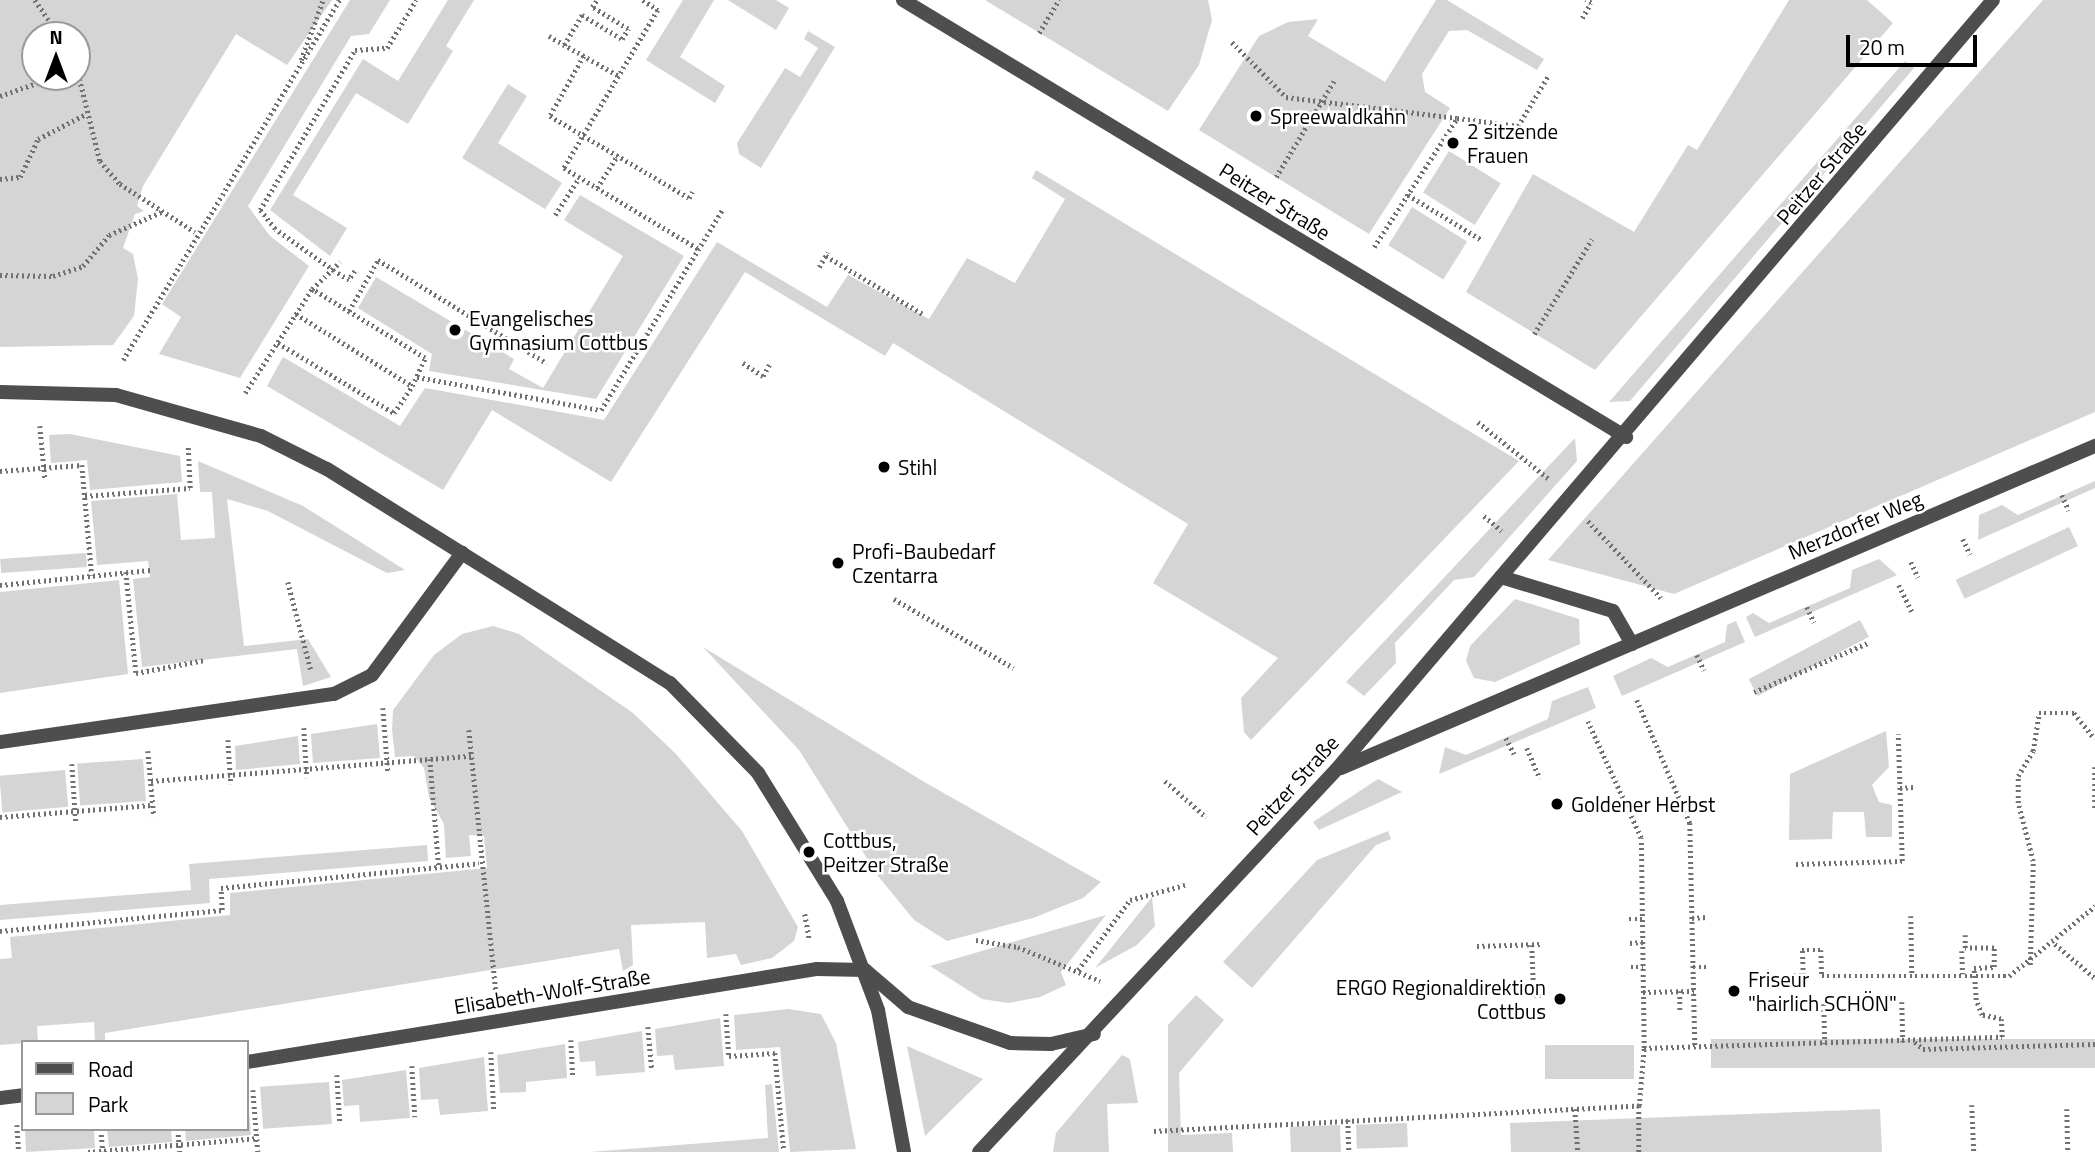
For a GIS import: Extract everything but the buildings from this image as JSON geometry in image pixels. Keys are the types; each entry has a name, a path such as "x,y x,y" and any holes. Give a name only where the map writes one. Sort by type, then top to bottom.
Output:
{"street":[{"name":"Peitzer Straße","path":"903,0 1626,437"},
{"name":"Peitzer Straße","path":"979,1152 1095,1034 1336,770 1501,577 1626,437 1993,0"},
{"path":"0,392 116,395 261,436 327,469 670,683 758,773 836,901 865,970 904,1152"},
{"name":"Merzdorfer Weg","path":"1336,770 2095,446"},
{"path":"0,743 315,696 372,675 462,553"},
{"path":"1501,577 1613,611 1632,644"},
{"name":"Elisabeth-Wolf-Straße","path":"248,1062 817,969 865,970"},
{"path":"865,970 908,1007 963,1031 1051,1044 1095,1034"},
{"path":"0,1098 21,1095"}],"path":[{"path":"35,0 49,21"},
{"path":"299,64 323,0"},
{"path":"123,360 195,232 339,0"},
{"path":"355,271 349,280 334,271 275,229 260,210 355,50 387,48 416,0"},
{"path":"564,45 582,15 622,39 628,29 592,7 597,0"},
{"path":"643,0 658,9 564,168 699,249"},
{"path":"1039,33 1059,0"},
{"path":"1582,18 1591,3 1586,0"},
{"path":"549,36 619,76"},
{"path":"1232,41 1267,85 1286,97 1518,126 1548,76"},
{"path":"584,56 550,116 688,198 692,192"},
{"path":"1276,177 1334,81"},
{"path":"0,96 21,89"},
{"path":"81,91 100,161 120,184 195,232"},
{"path":"0,179 20,177 38,139 86,114"},
{"path":"1374,247 1457,118"},
{"path":"597,188 618,155"},
{"path":"555,215 579,178"},
{"path":"1408,195 1482,240"},
{"path":"417,377 601,410 722,210"},
{"path":"0,275 53,276 83,265 109,235 161,212"},
{"path":"1534,334 1592,239"},
{"path":"818,267 827,254 923,314"},
{"path":"349,311 378,260 547,363"},
{"path":"245,393 312,289 334,271 340,262"},
{"path":"278,343 394,413 412,386 425,358 312,289"},
{"path":"296,314 412,386"},
{"path":"743,363 763,376 769,365"},
{"path":"1478,422 1532,462 1661,599"},
{"path":"40,426 46,478"},
{"path":"85,496 190,488 188,447"},
{"path":"0,471 82,465 92,576"},
{"path":"2062,495 2070,511"},
{"path":"1484,516 1508,537"},
{"path":"1962,539 1970,554"},
{"path":"1911,562 1918,577"},
{"path":"0,585 150,570"},
{"path":"126,572 136,673 205,660"},
{"path":"288,582 315,696"},
{"path":"1899,585 1912,612"},
{"path":"894,599 1014,668"},
{"path":"1807,607 1814,622"},
{"path":"1754,692 1870,642"},
{"path":"1697,655 1704,670"},
{"path":"1637,700 1690,823 1695,1047"},
{"path":"383,709 388,772"},
{"path":"2030,965 2033,860 2018,803 2018,776 2033,751 2039,713 2074,713 2095,739"},
{"path":"1587,722 1641,838 1644,1048 1639,1106 1639,1152"},
{"path":"304,728 307,778"},
{"path":"469,730 479,863 497,1000"},
{"path":"1653,737 1659,734"},
{"path":"1796,864 1902,861 1898,734"},
{"path":"1506,738 1514,754"},
{"path":"228,739 231,784"},
{"path":"1527,748 1540,778"},
{"path":"148,751 154,817"},
{"path":"151,781 471,756"},
{"path":"430,759 439,868"},
{"path":"72,764 76,823"},
{"path":"2095,767 2095,808"},
{"path":"1165,780 1206,817"},
{"path":"1900,788 1914,787"},
{"path":"0,817 152,804"},
{"path":"0,931 222,910 221,888 479,863"},
{"path":"1078,970 1130,900"},
{"path":"1794,975 1803,975 1802,950 1821,950 1822,976 2009,976 2030,965 2095,906"},
{"path":"1911,916 1912,974"},
{"path":"1692,918 1707,917"},
{"path":"1629,919 1642,919"},
{"path":"1644,1048 1914,1042 2002,1037 2001,1019 1982,1015 1976,1000 1974,968 1994,967 1994,948 1965,948 1965,935"},
{"path":"976,940 1018,947 1078,970 1130,996"},
{"path":"1630,943 1643,942"},
{"path":"1477,946 1543,944"},
{"path":"2055,944 2095,978"},
{"path":"1532,945 1534,996 1544,996"},
{"path":"1962,951 1962,974"},
{"path":"1631,967 1643,967"},
{"path":"1693,967 1707,967"},
{"path":"1680,991 1681,1010"},
{"path":"1643,992 1694,991"},
{"path":"1902,1002 1903,1042"},
{"path":"1824,1004 1825,1044"},
{"path":"726,1010 730,1066"},
{"path":"648,1023 652,1071"},
{"path":"571,1037 573,1077"},
{"path":"1914,1042 1923,1049 2095,1044"},
{"path":"491,1049 494,1111"},
{"path":"729,1056 775,1052 784,1152"},
{"path":"412,1063 415,1117"},
{"path":"337,1075 340,1123"},
{"path":"253,1089 258,1152"},
{"path":"1972,1105 1974,1152"},
{"path":"1154,1131 1639,1106"},
{"path":"2067,1108 2068,1152"},
{"path":"1575,1109 1578,1152"},
{"path":"1348,1120 1349,1152"},
{"path":"17,1122 19,1152"},
{"path":"102,1131 103,1151"},
{"path":"178,1131 180,1152"},
{"path":"88,1152 257,1138"}],"green space":[{"path":"0,0 332,0 287,65 236,34 143,186 137,206 144,211 135,214 123,248 133,254 138,279 134,316 113,345 0,347"},
{"path":"350,0 390,0 369,34 351,36 248,206 270,236 309,266 240,378 159,354 181,317 162,304"},
{"path":"448,0 474,0 446,46 453,51 408,124 356,93 293,195 347,228 330,256 270,210 363,59 398,81"},
{"path":"683,0 714,0 680,57 725,86 715,103 646,60"},
{"path":"728,0 776,0 789,8 776,30"},
{"path":"985,0 1208,0 1212,20 1199,65 1168,111"},
{"path":"1436,0 1447,0 1544,59 1537,70 1467,30 1449,31 1422,74 1425,92 1450,108 1369,234 1199,130 1259,36 1288,22 1318,19 1308,36 1385,82"},
{"path":"1789,0 1867,0 1893,23 1595,370 1466,292 1533,174 1634,232 1688,145 1697,150"},
{"path":"2043,0 2095,0 2095,412 1674,594 1548,560"},
{"path":"808,31 835,47 761,168 739,154 737,143 785,68 800,77 818,48 804,39"},
{"path":"1905,61 1914,68 1630,401 1609,402"},
{"path":"508,84 527,96 498,143 562,183 545,209 462,158"},
{"path":"1449,151 1501,183 1475,225 1423,193"},
{"path":"1036,170 1519,461 1251,740 1244,732 1241,698 1278,658 1153,583 1188,524 893,343 885,356 745,272 611,482 492,410 443,490 267,386 283,357 400,426 425,388 604,420 717,242 827,307 848,275 929,319 967,258 1015,283 1065,199 1032,178"},
{"path":"580,195 684,256 596,399 429,371 432,354 358,308 376,277 514,359 509,369 543,388 623,256 564,220"},
{"path":"1412,207 1467,241 1443,280 1388,245"},
{"path":"70,434 180,456 182,482 90,490 87,460 51,463 49,435"},
{"path":"1575,438 1577,461 1474,577 1454,580 1395,643 1396,663 1364,696 1346,682"},
{"path":"198,461 303,506 405,570 387,573 268,511 227,499 244,646 308,639 331,677 303,686 297,649 142,667 133,579 150,577 148,561 97,565 91,501 177,494 181,540 215,538 212,492 200,492"},
{"path":"2095,481 2095,488 1978,540 1979,515 2002,505 2018,515"},
{"path":"2069,527 2078,546 1965,599 1956,580"},
{"path":"86,553 87,567 1,573 0,559"},
{"path":"1879,559 1897,575 1755,637 1746,617 1753,613 1769,623 1850,588 1852,570"},
{"path":"119,580 128,674 0,693 0,592"},
{"path":"1515,599 1579,619 1580,644 1495,682 1474,678 1466,661 1470,646"},
{"path":"1860,620 1869,637 1758,696 1749,679"},
{"path":"1736,621 1745,642 1622,696 1613,676 1651,658 1668,667 1725,642 1727,625"},
{"path":"493,626 519,634 633,713 676,754 742,831 798,927 794,941 772,958 741,965 736,954 707,958 705,922 631,925 633,965 623,971 619,949 105,1033 105,1040 95,1040 94,1022 37,1026 38,1040 21,1040 21,1043 0,1045 0,959 12,958 10,937 230,915 230,893 487,868 484,836 469,835 471,856 446,858 444,824 429,798 424,768 414,756 395,757 392,730 393,710 434,655 462,634"},
{"path":"703,647 926,783 1101,882 1083,898 1033,918 947,941 914,920 878,876 799,750"},
{"path":"1588,687 1596,708 1439,774 1445,747 1466,755 1548,719 1552,701"},
{"path":"377,724 380,758 313,763 311,734"},
{"path":"1886,731 1889,767 1872,785 1879,802 1892,805 1892,837 1866,837 1864,812 1833,812 1832,839 1789,840 1790,774"},
{"path":"298,736 300,764 236,770 235,746"},
{"path":"143,759 146,801 80,806 77,764"},
{"path":"65,770 68,807 2,813 0,776"},
{"path":"1378,779 1402,792 1319,830 1313,822"},
{"path":"1388,831 1391,839 1376,845 1252,988 1223,962 1317,860"},
{"path":"427,845 428,861 209,879 210,903 0,920 0,905 191,890 189,864"},
{"path":"1152,897 1155,926 1137,945 1095,968"},
{"path":"1106,915 1061,972 1066,985 1040,997 1008,1003 982,999 930,966"},
{"path":"1196,995 1224,1020 1179,1073 1181,1135 1232,1133 1233,1152 1168,1152 1168,1025"},
{"path":"788,1009 821,1014 836,1043 856,1149 790,1152 780,1047 736,1050 734,1015"},
{"path":"720,1018 724,1066 675,1070 673,1055 657,1056 655,1029"},
{"path":"642,1031 645,1072 596,1076 595,1061 580,1062 578,1042"},
{"path":"1711,1039 2095,1039 2095,1068 1711,1068"},
{"path":"565,1044 567,1078 526,1082 526,1092 500,1093 497,1055"},
{"path":"1545,1045 1634,1045 1634,1079 1545,1079"},
{"path":"907,1046 983,1079 925,1136"},
{"path":"1122,1055 1130,1059 1138,1103 1107,1104 1109,1152 1053,1152 1056,1133"},
{"path":"484,1057 488,1111 440,1115 438,1099 421,1100 419,1068"},
{"path":"406,1070 410,1118 360,1122 359,1105 344,1106 342,1080"},
{"path":"329,1082 332,1124 263,1129 260,1087"},
{"path":"772,1084 779,1152 590,1152 768,1138 765,1085"},
{"path":"248,1096 251,1135 186,1141 185,1131 248,1131"},
{"path":"1880,1109 1882,1152 1511,1152 1510,1123"},
{"path":"1407,1123 1408,1147 1357,1149 1356,1125"},
{"path":"1340,1125 1341,1152 1291,1152 1290,1127"},
{"path":"25,1131 94,1131 95,1148 26,1152"},
{"path":"107,1131 171,1131 172,1142 109,1147"}],"place":[{"name":"Spreewaldkahn","path":"1256,116"},
{"name":"2 sitzende Frauen","path":"1453,143"},
{"name":"Evangelisches Gymnasium Cottbus","path":"455,330"},
{"name":"Stihl","path":"884,467"},
{"name":"Profi-Baubedarf Czentarra","path":"838,563"},
{"name":"Goldener Herbst","path":"1557,804"},
{"name":"Cottbus, Peitzer Straße","path":"809,852"},
{"name":"Friseur \"hairlich SCHÖN\"","path":"1734,991"},
{"name":"ERGO Regionaldirektion Cottbus","path":"1560,999"}]}
